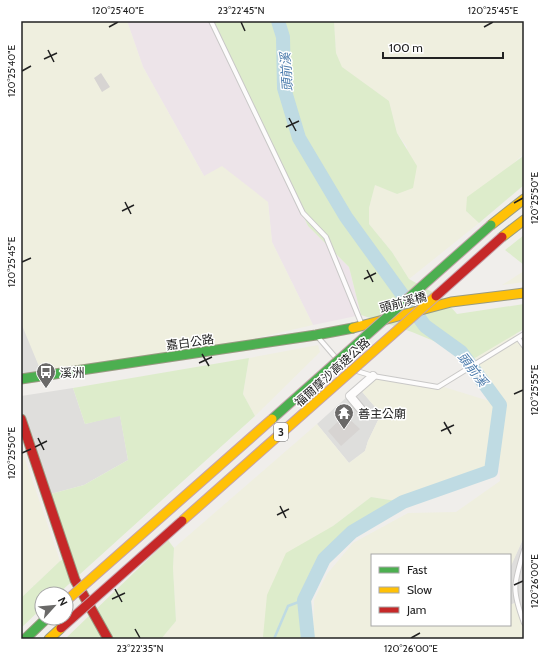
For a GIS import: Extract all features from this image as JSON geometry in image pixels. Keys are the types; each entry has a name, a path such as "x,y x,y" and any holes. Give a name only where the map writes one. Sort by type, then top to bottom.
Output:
{"main road":[{"name":"福爾摩沙高速公路","path":"74,594 491,225 524,199"},
{"name":"福爾摩沙高速公路","path":"49,639 502,237 524,220"},
{"name":"頭前溪橋","path":"362,326 451,302 524,293"},
{"name":"嘉白公路","path":"21,379 316,335 362,326"},
{"path":"21,419 75,580 108,639"},
{"path":"25,639 39,626"}],"street":[{"path":"364,413 350,396 373,376"}],"lane":[{"path":"211,21 303,213 326,237 362,326"},
{"path":"349,368 373,376 438,387 524,334"},
{"path":"316,335 328,350 344,364"},
{"path":"518,338 524,346"},
{"path":"524,550 514,582 516,600 524,623"}],"shaded area":[{"path":"127,21 214,21 308,226 349,267 361,315 313,325 272,242 268,202 204,176 143,67"},
{"path":"22,322 43,376 21,379"},
{"path":"358,387 381,414 368,441 365,451 349,463 317,424"},
{"path":"73,388 85,424 120,415 128,460 84,485 47,495 21,411 21,396"},
{"path":"524,537 524,617 519,601 511,605 511,565"}],"green space":[{"path":"21,21 127,21 143,67 204,176 222,166 268,202 272,242 313,325 191,353 43,376 21,323"},
{"path":"214,21 334,21 336,53 342,67 389,101 397,133 417,166 413,188 397,194 375,185 369,208 369,224 392,252 409,279 443,298 457,314 524,304 524,329 475,358 412,332 361,315 349,267 308,226"},
{"path":"334,21 524,21 524,153 466,211 479,223 409,279 392,252 369,224 369,208 375,184 397,194 407,147 397,133 389,101 342,68 336,53"},
{"path":"524,153 524,185 479,223 466,211 467,197 522,157"},
{"path":"524,235 524,265 505,250"},
{"path":"524,271 524,282 502,285"},
{"path":"515,334 524,343 524,537 511,566 511,554 371,554 371,626 511,626 511,605 519,601 524,617 524,639 313,639 314,600 327,574 353,543 408,513 456,512 500,481 498,433 491,471 403,502 371,497 333,526 263,637 269,639 161,639 176,621 173,568 174,548 317,424 349,463 365,451 368,441 381,414 358,387 373,376 382,380 431,383 499,404 461,352 475,358"},
{"path":"318,345 320,352 255,416 243,394 249,358"},
{"path":"249,358 243,394 255,416 67,586 34,586 34,616 21,628 21,598 60,561 69,557 47,495 84,485 128,460 120,416 85,424 73,388"},
{"path":"21,447 60,561 21,598"},
{"path":"371,497 403,502 352,532 324,559 304,600 308,639 269,639 263,637 267,595 286,553 333,526"},
{"path":"168,540 174,548 173,568 176,621 161,639 65,639"}],"building":[{"path":"101,73 110,87 102,92 94,78"},
{"name":"善主公廟","path":"345,415 360,429 341,446 328,431"}],"waterway":[{"name":"頭前溪","path":"278,21 283,37 284,88 299,138 346,217 425,326 461,352 500,405 491,471 403,502 352,532 324,559 304,600 308,639"},
{"path":"274,639 288,606 304,600"}],"traffic: fast":[{"path":"272,419 491,225"},
{"path":"21,379 316,335 353,328"},
{"path":"25,639 39,626"}],"traffic: slow":[{"path":"491,225 524,199"},
{"path":"502,237 524,220"},
{"path":"353,328 451,302 524,293"},
{"path":"182,521 436,296"},
{"path":"74,594 272,419"},
{"path":"49,639 61,628"}],"traffic: jam":[{"path":"436,296 502,237"},
{"path":"21,419 75,580 108,639"},
{"path":"61,628 182,521"}],"place":[{"name":"溪洲","path":"46,389"},
{"name":"善主公廟","path":"344,430"}]}
